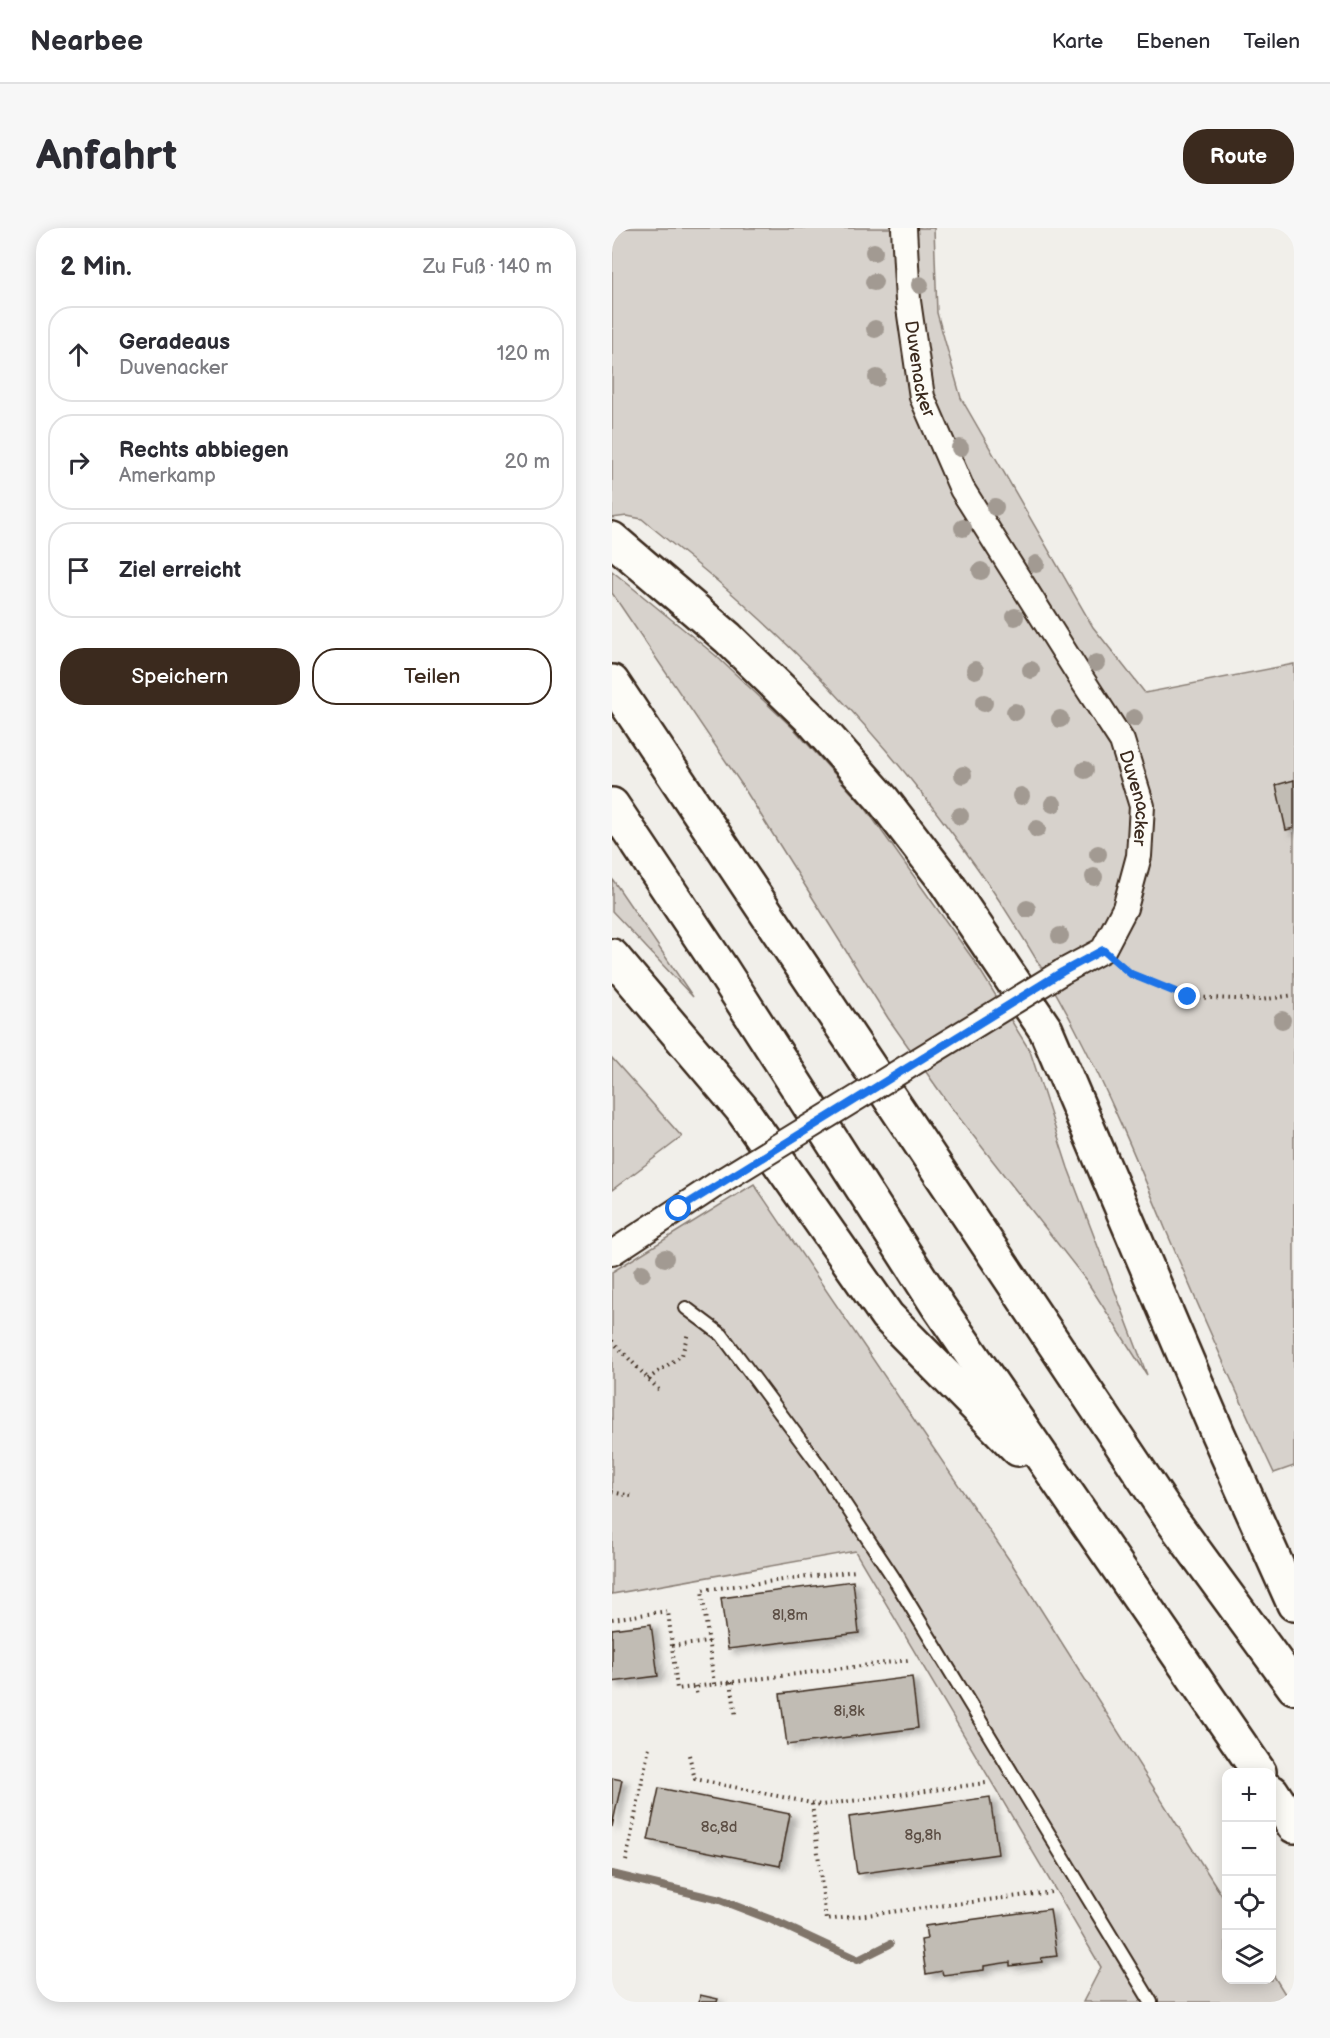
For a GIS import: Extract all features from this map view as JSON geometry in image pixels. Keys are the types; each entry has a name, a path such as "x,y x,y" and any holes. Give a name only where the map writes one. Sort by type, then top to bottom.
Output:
{"highway":[{"path":"612,539 728,638 811,719 875,790 943,878 1046,1030 1218,1434 1294,1604"},
{"path":"612,682 1172,1520 1294,1687"},
{"path":"612,805 722,968 938,1306 1255,1768"},
{"path":"612,956 741,1108 887,1316 1078,1509"},
{"path":"1276,1798 1294,1826"}],"street":[{"name":"Duvenacker","path":"904,228 908,301 922,397 962,489 1122,741 1142,806 1139,856 1125,908 1103,950"},
{"path":"612,1253 723,1180 1062,972 1103,950"}],"lane":[{"path":"686,1308 722,1335 821,1468 893,1577 1151,2002"}],"path":[{"path":"1103,950 1131,974 1188,997 1261,1000 1294,995"},
{"path":"648,1379 682,1355 688,1337 686,1308"},
{"path":"612,1341 660,1391"},
{"path":"612,1492 631,1496"},
{"path":"714,1684 702,1590 856,1571"},
{"path":"612,1619 668,1611 678,1689 909,1660"},
{"path":"672,1647 709,1642"},
{"path":"731,1682 736,1717"},
{"path":"695,1686 697,1696"},
{"path":"626,1861 649,1747"},
{"path":"688,1755 696,1779 821,1805 986,1784"},
{"path":"812,1804 826,1920 1052,1892"}],"shaded area":[{"path":"612,228 934,228 937,313 961,398 1093,627 1145,693 1294,664 1294,1466 1274,1473 1087,1051 1042,968 969,857 930,803 888,752 797,654 723,586 642,519 627,516 612,518"},
{"path":"612,571 715,655 795,730 866,809 975,962 1030,1051 1068,1168 1147,1375 1086,1280 950,1106 888,1018 742,785 612,593"},
{"path":"613,880 693,997 612,911"},
{"path":"612,1058 682,1137 612,1190"},
{"path":"754,1184 1012,1564 1222,1896 1222,1984 1276,1984 1276,1979 1290,2002 1083,2002 1101,1967 855,1551 612,1594 612,1272"}],"building":[{"path":"1294,780 1294,828 1286,830 1276,785"},
{"path":"853,1581 859,1633 728,1649 721,1598"},
{"path":"651,1624 658,1676 612,1682 612,1629"},
{"path":"912,1677 918,1728 787,1745 780,1694"},
{"path":"612,1778 622,1780 612,1827"},
{"path":"659,1788 790,1814 780,1866 648,1840"},
{"path":"990,1797 998,1854 857,1874 849,1817"},
{"path":"1050,1909 1057,1956 1041,1958 1042,1962 1010,1966 1010,1962 984,1966 984,1970 943,1975 942,1971 926,1974 921,1940 927,1939 925,1926"},
{"path":"700,1995 718,1999 717,2002 699,2002"}],"waterway":[{"path":"612,1874 720,1900 772,1920 858,1960 890,1944"}],"route":[{"path":"679,1209 1062,972 1103,950 1131,974 1188,997"}]}
